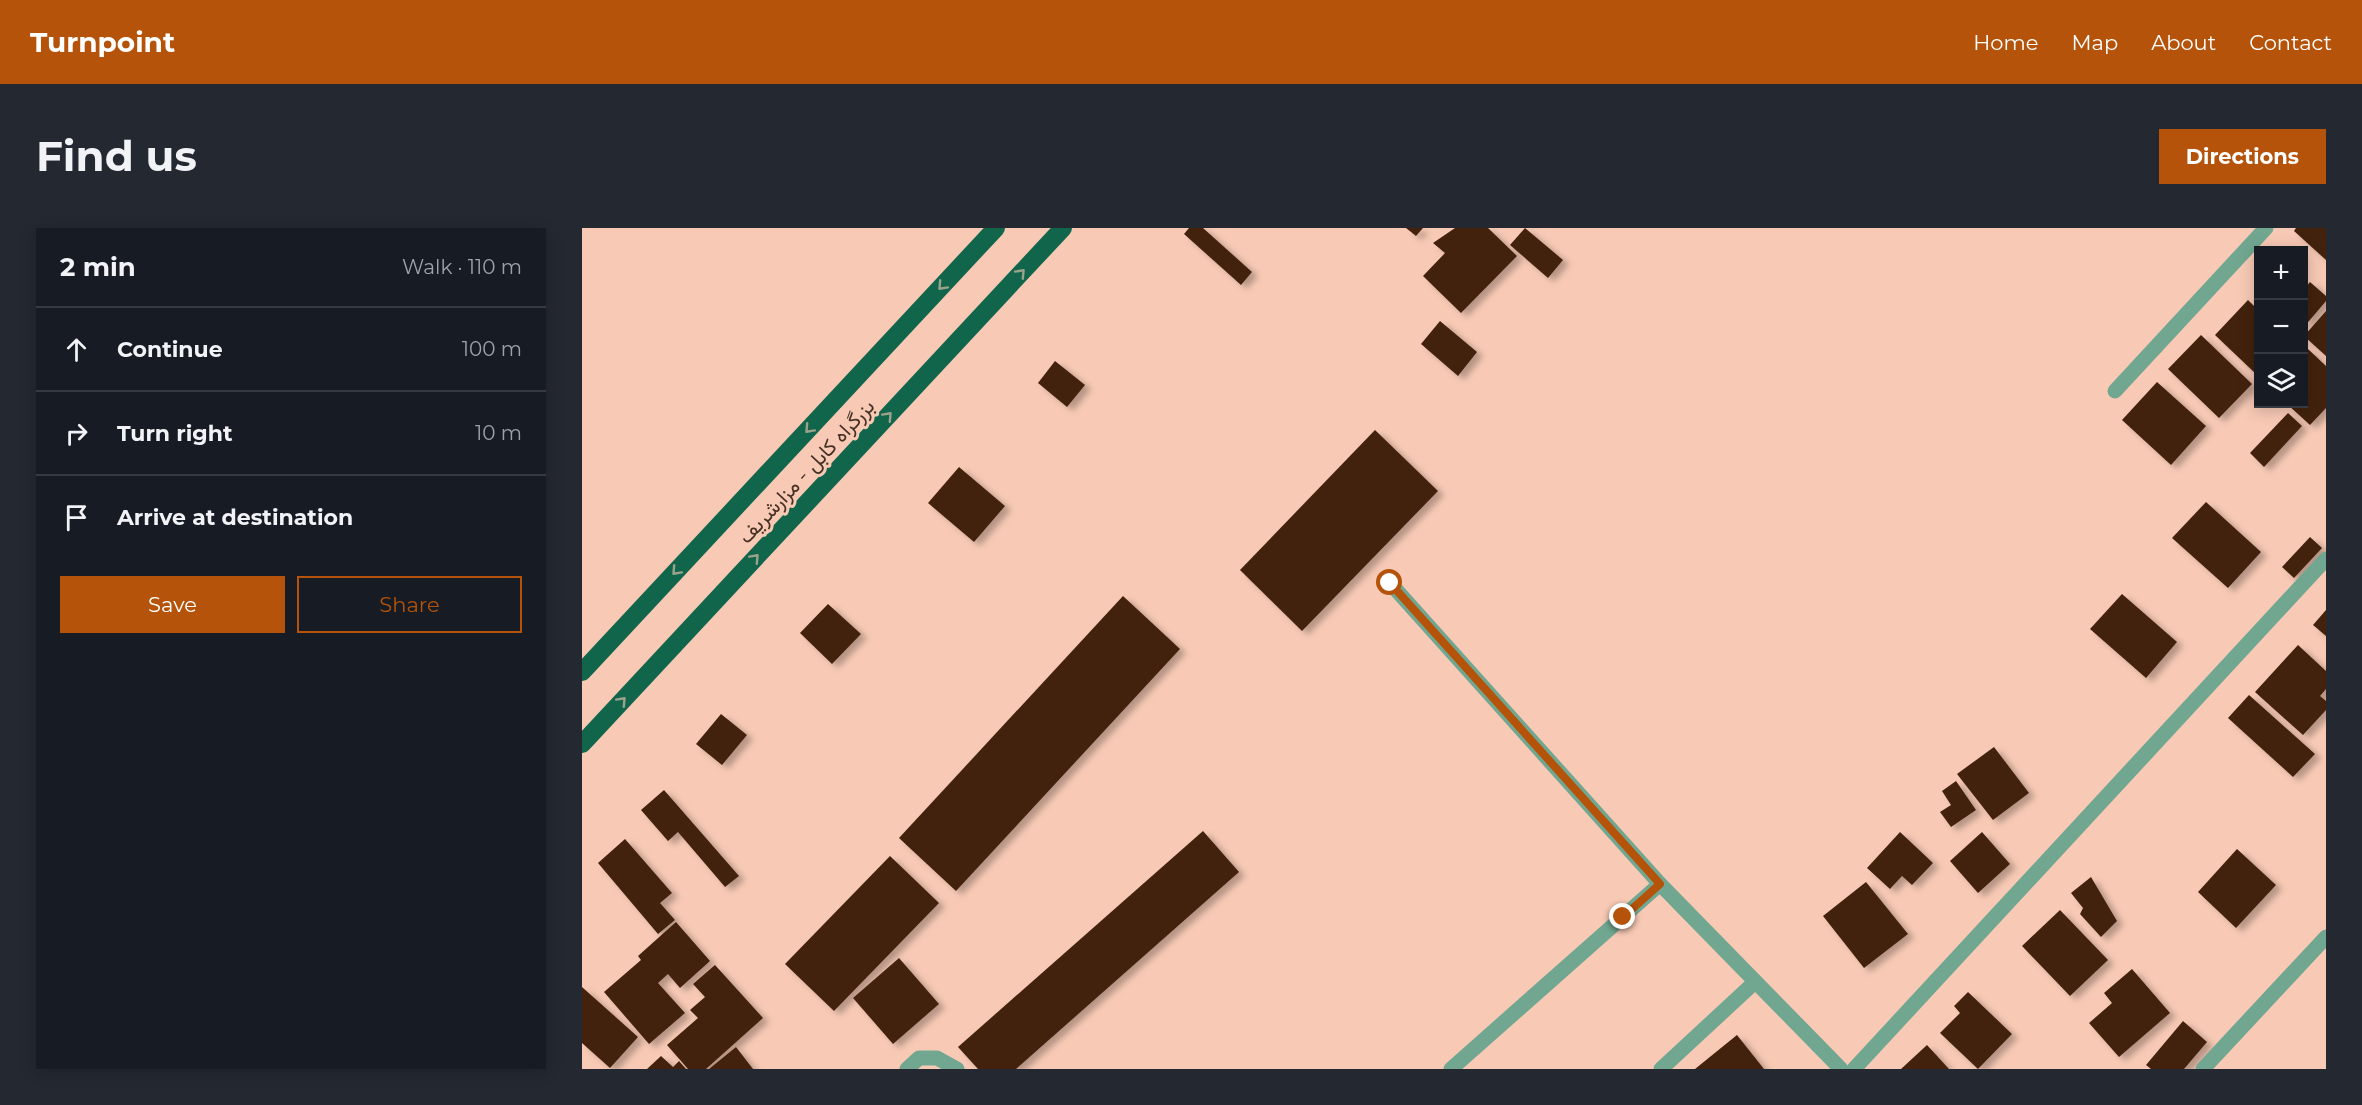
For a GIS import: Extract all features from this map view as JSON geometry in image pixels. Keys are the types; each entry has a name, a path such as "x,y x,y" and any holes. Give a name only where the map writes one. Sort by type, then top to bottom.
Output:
{"highway":[{"name":"بزرگراه کابل - مزارشریف","path":"582,672 996,228"},
{"name":"بزرگراه کابل - مزارشریف","path":"582,744 1063,228"}],"street":[{"path":"2115,391 2266,228"},
{"path":"1854,1069 2326,559"},
{"path":"1390,583 1660,884 1841,1069"},
{"path":"1451,1069 1660,884"},
{"path":"2203,1069 2326,937"},
{"path":"1661,1069 1755,982"},
{"path":"907,1069 919,1058 937,1058 957,1069"}],"building":[{"path":"1189,228 1203,228 1252,272 1241,285 1184,234"},
{"path":"1406,228 1423,228 1416,236"},
{"path":"1455,228 1488,228 1517,256 1461,313 1423,276 1445,253 1433,243"},
{"path":"1525,228 1563,260 1548,278 1510,245"},
{"path":"2296,228 2326,228 2326,260 2294,231"},
{"path":"2310,282 2326,296 2326,301 2308,322 2308,300"},
{"path":"2248,300 2254,306 2254,372 2215,335"},
{"path":"2326,311 2326,356 2308,340 2308,331"},
{"path":"1440,321 1477,352 1458,376 1421,344"},
{"path":"2201,335 2252,384 2219,418 2168,369"},
{"path":"2308,349 2326,366 2326,408 2310,425 2291,408 2308,408"},
{"path":"1055,361 1085,385 1067,407 1038,383"},
{"path":"2157,382 2206,426 2171,465 2122,420"},
{"path":"2288,413 2302,426 2264,467 2250,453"},
{"path":"1375,430 1438,491 1302,631 1240,570"},
{"path":"959,467 1005,506 974,542 928,503"},
{"path":"2206,502 2261,552 2228,588 2172,538"},
{"path":"2310,537 2322,548 2294,578 2282,567"},
{"path":"2122,594 2177,642 2146,678 2090,629"},
{"path":"1123,596 1180,649 956,891 899,838"},
{"path":"828,604 861,634 832,664 800,633"},
{"path":"2326,610 2326,636 2313,625"},
{"path":"2298,645 2326,671 2326,689 2320,696 2326,701 2326,710 2303,735 2255,692"},
{"path":"2249,695 2315,754 2293,777 2228,718"},
{"path":"721,714 747,735 722,765 696,744"},
{"path":"1994,747 2029,793 1993,820 1957,774"},
{"path":"1956,781 1976,810 1951,827 1940,812 1951,805 1942,791"},
{"path":"664,790 739,876 725,887 678,832 668,841 641,810"},
{"path":"1203,831 1239,872 1016,1069 978,1069 958,1047"},
{"path":"1900,832 1933,863 1912,885 1902,876 1890,889 1867,868"},
{"path":"1982,832 2010,864 1978,893 1950,861"},
{"path":"625,839 672,893 660,903 675,920 658,934 598,863"},
{"path":"2237,849 2276,885 2236,928 2198,892"},
{"path":"890,856 939,903 834,1011 785,964"},
{"path":"2091,877 2117,921 2101,937 2080,914 2083,908 2071,893"},
{"path":"1866,882 1908,934 1864,968 1823,916"},
{"path":"2060,910 2108,960 2070,996 2022,946"},
{"path":"676,922 710,961 680,988 668,974 658,983 685,1013 649,1044 604,992 641,960 638,956"},
{"path":"899,958 939,1004 893,1044 853,998"},
{"path":"715,965 763,1018 706,1069 688,1069 667,1045 698,1018 690,1010 705,997 693,984"},
{"path":"2132,969 2170,1013 2119,1057 2089,1023 2112,1003 2104,993"},
{"path":"582,987 638,1037 610,1068 582,1043"},
{"path":"1968,992 2012,1034 1978,1069 1940,1033 1960,1013 1954,1006"},
{"path":"2183,1021 2207,1042 2184,1069 2151,1069 2146,1065"},
{"path":"1737,1035 1764,1069 1695,1069"},
{"path":"1927,1045 1949,1069 1901,1069"},
{"path":"736,1047 753,1069 709,1069"},
{"path":"661,1056 673,1067 679,1061 686,1069 647,1069"}],"route":[{"path":"1390,583 1660,884 1623,917"}]}
